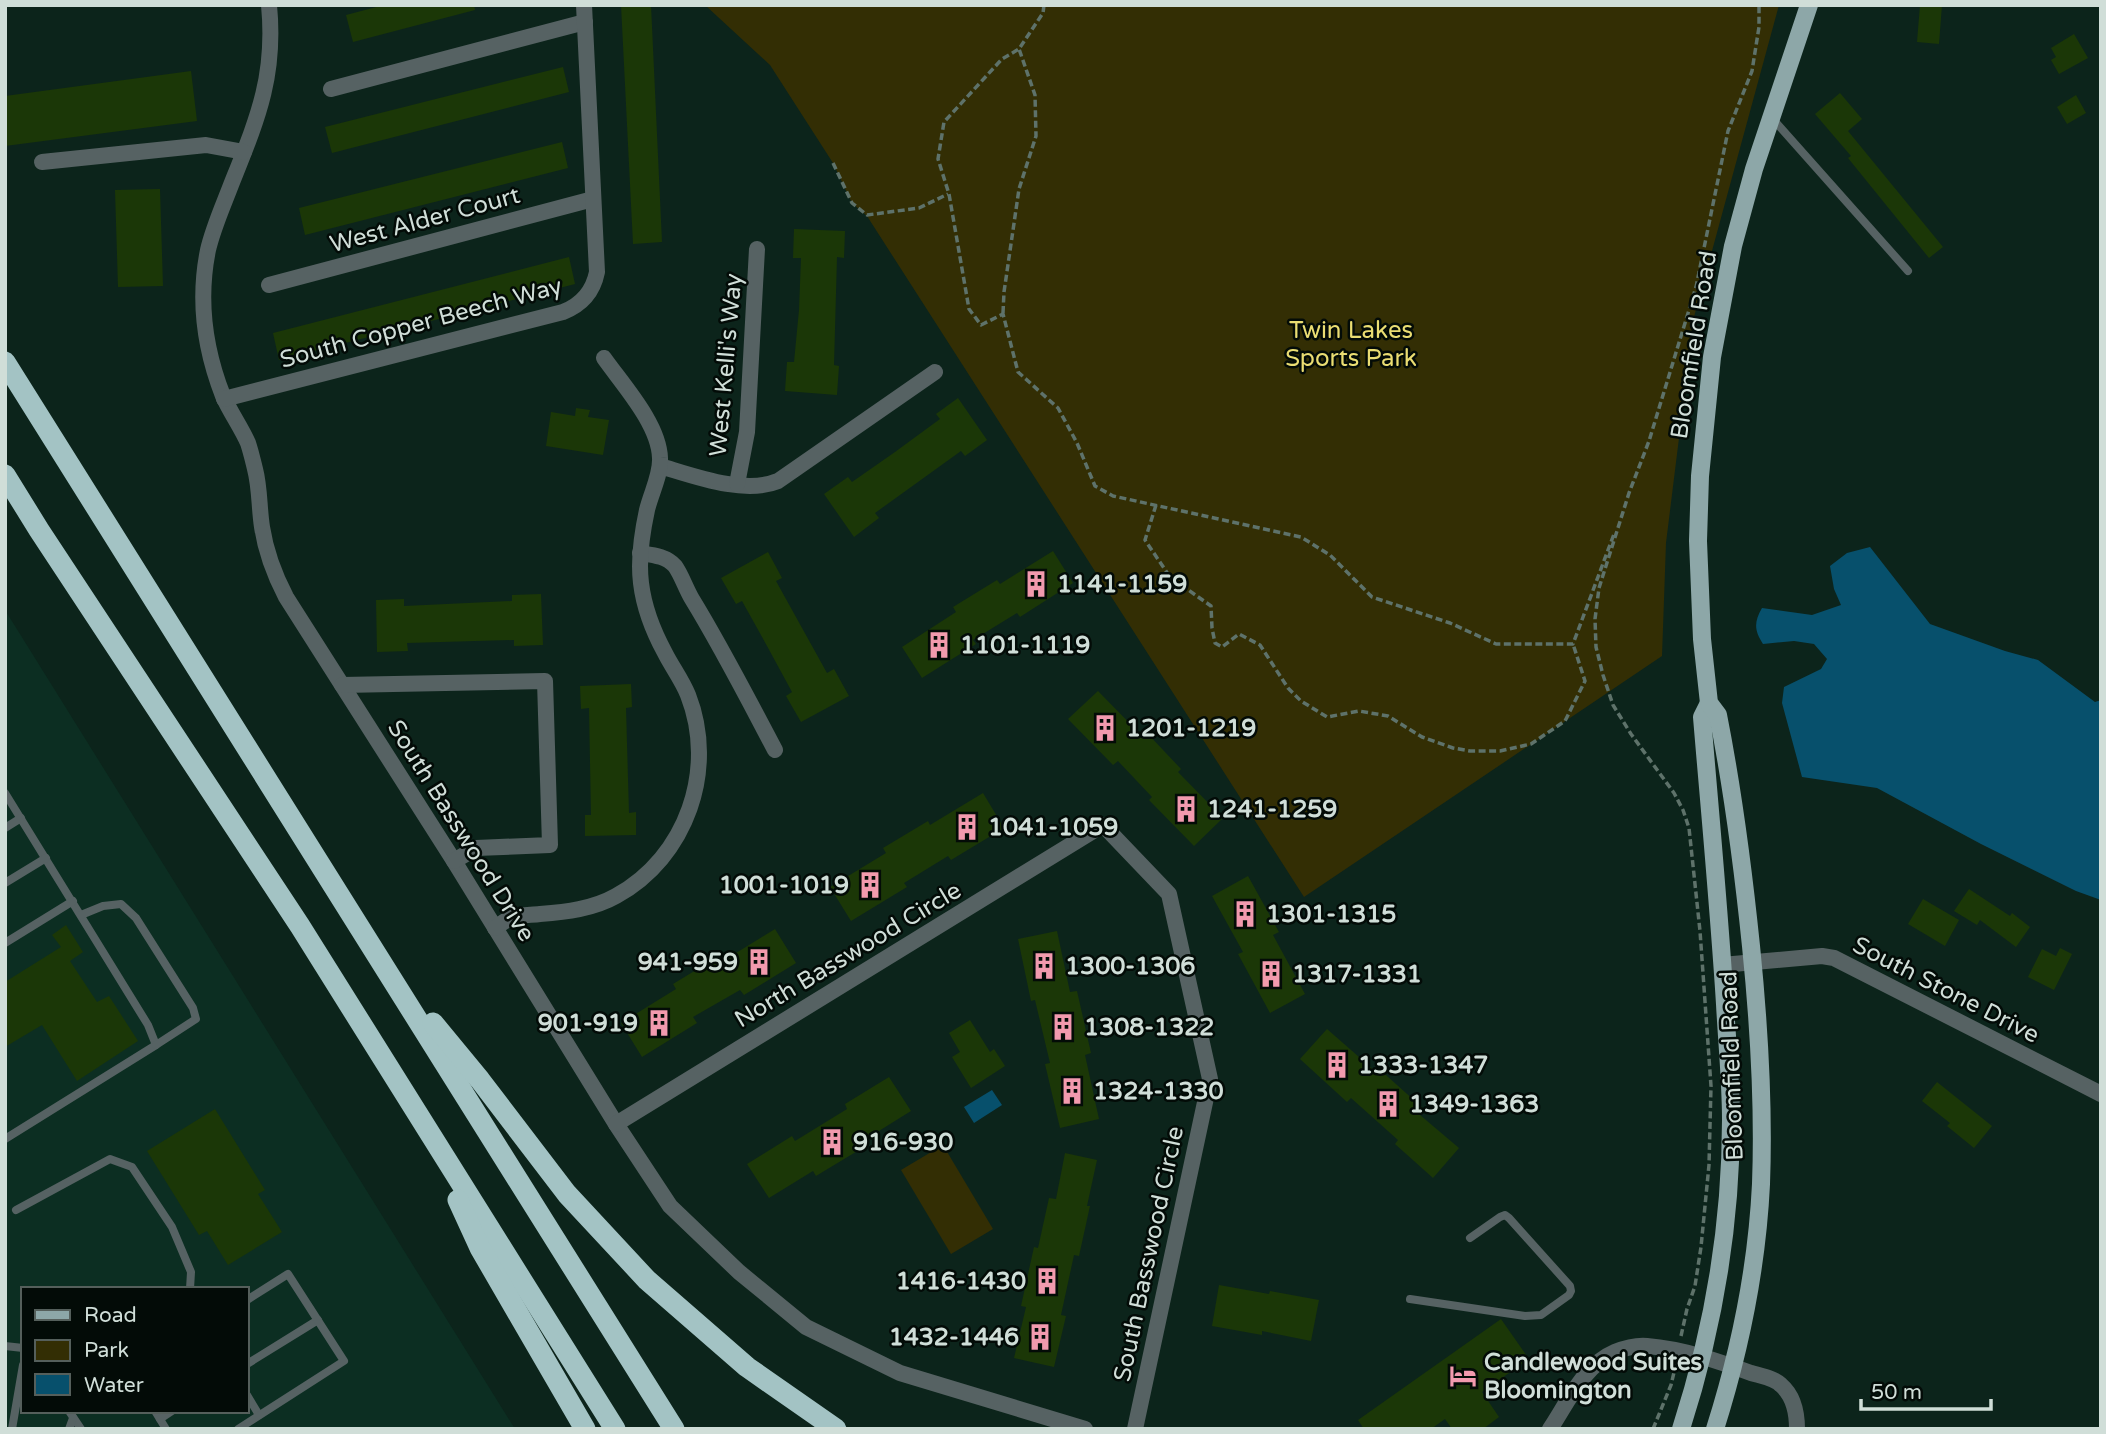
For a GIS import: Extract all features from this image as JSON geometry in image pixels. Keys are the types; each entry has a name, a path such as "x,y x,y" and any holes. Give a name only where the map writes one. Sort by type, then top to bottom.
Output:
{"highway":[{"path":"5,362 674,1429"},
{"path":"5,475 293,914 615,1429"},
{"path":"379,958 480,1080 567,1194 647,1280 747,1367 836,1429"},
{"path":"419,1115 480,1248 585,1429"}],"main road":[{"name":"Bloomfield Road","path":"1681,1429 1692,1395 1717,1361 1751,1282 1761,1186 1762,1117 1753,962 1728,767 1718,715 1709,703 1702,639 1698,541 1705,412 1712,357 1733,246 1754,169 1809,5"},
{"name":"Bloomfield Road","path":"1709,703 1702,717 1722,965 1731,1120 1719,1270 1711,1322 1717,1361 1715,1429"}],"street":[{"name":"South Basswood Drive","path":"269,5 271,52 267,83 259,114 212,235 204,292 206,337 215,373 247,443 256,473 262,527 274,575 616,1124 670,1206 738,1272 806,1327 900,1373 1085,1429"},
{"path":"331,89 585,13"},
{"name":"South Copper Beech Way","path":"225,399 550,316 575,307 590,291 597,272 585,13"},
{"path":"42,162 206,145 244,152"},
{"name":"West Alder Court","path":"269,285 593,199"},
{"name":"West Kelli's Way","path":"737,484 747,432 757,249"},
{"path":"495,928 513,917 577,910 598,904 616,896 643,877 672,846 689,811 698,775 699,738 696,724 686,691 647,612 640,579 640,553 660,456 653,430 604,358"},
{"path":"660,466 720,482 768,485 778,481 935,372"},
{"path":"640,553 666,559 679,572 682,583 708,625 775,750"},
{"path":"342,685 545,681 550,845 476,848 454,861"},
{"name":"North Basswood Circle","path":"616,1124 1103,825"},
{"name":"South Basswood Circle","path":"1103,825 1169,894 1210,1079 1135,1429"},
{"name":"South Stone Drive","path":"1722,965 1822,956 1834,958 2101,1094"},
{"path":"1550,1429 1590,1369 1617,1351 1646,1346 1717,1361 1779,1383 1790,1395 1797,1413 1797,1429"}],"lane":[{"path":"1772,118 1908,271"},
{"path":"5,793 148,1024 156,1045"},
{"path":"5,828 21,818"},
{"path":"5,883 46,858"},
{"path":"5,943 73,901"},
{"path":"5,1139 196,1019 193,1008 136,918 121,904 103,906 81,915"},
{"path":"16,1210 110,1159 132,1167 172,1227 191,1272 190,1287"},
{"path":"1410,1299 1525,1317 1541,1315 1562,1301 1571,1291 1570,1286 1505,1215 1471,1238"},
{"path":"238,1429 344,1361 288,1274 248,1299"},
{"path":"248,1363 318,1320"},
{"path":"12,1429 21,1377"},
{"path":"248,1397 259,1415"},
{"path":"69,1429 71,1415"},
{"path":"71,1415 80,1429"},
{"path":"157,1415 166,1429"}],"path":[{"path":"1003,314 981,326 969,309 949,194 938,159 944,122 1002,59 1018,49 1043,13 1044,5"},
{"path":"1156,505 1145,540 1170,577 1210,606 1215,643 1222,647 1239,634 1260,645 1288,688 1301,701 1327,717 1359,711 1388,716 1422,737 1471,751 1500,751 1531,744 1565,721 1585,681 1573,644 1649,441 1696,287 1728,131 1752,71 1759,27 1759,5"},
{"path":"1018,49 1035,95 1036,136 1018,189 1003,314 1018,372 1058,408 1077,443 1095,486 1113,496 1301,537 1331,555 1372,597 1450,623 1496,644 1573,644"},
{"path":"833,163 852,203 867,215 919,208 949,194"},
{"path":"1629,493 1599,588 1595,619 1596,647 1613,705 1675,793 1689,828 1700,931 1711,1086 1709,1165 1704,1220 1695,1286 1683,1331"},
{"path":"1653,1429 1674,1373"}],"shaded area":[{"path":"5,610 515,1429 5,1429"}],"green space":[{"name":"Twin Lakes Sports Park","path":"705,5 1779,5 1694,317 1666,543 1662,656 1304,897 867,216 852,203 833,163 770,65"},
{"path":"943,1145 993,1229 951,1254 901,1170"}],"water":[{"path":"1870,547 1930,624 2038,660 2095,702 2101,700 2101,900 2076,891 1981,844 1877,788 1802,777 1782,703 1784,687 1821,669 1827,659 1814,644 1794,641 1763,644 1756,626 1758,618 1762,608 1812,615 1841,605 1834,589 1830,566 1847,553"},
{"path":"992,1090 1002,1105 974,1123 964,1107"}],"building":[{"path":"384,5 474,5 475,10 353,42 346,15"},
{"path":"621,5 651,5 662,242 633,244"},
{"path":"1920,5 1942,5 1939,44 1917,42"},
{"path":"2074,34 2088,58 2059,74 2051,60 2056,57 2051,48"},
{"path":"563,67 569,92 332,153 325,127"},
{"path":"191,71 197,121 5,146 5,96"},
{"path":"1840,93 1862,119 1848,131 1943,247 1929,258 1848,158 1851,156 1815,114"},
{"path":"2076,95 2086,113 2067,124 2057,107"},
{"path":"562,142 568,168 305,235 299,208"},
{"path":"160,189 163,286 118,287 115,190"},
{"path":"794,229 845,231 844,258 837,257 834,365 839,366 837,395 785,391 787,362 794,362 799,310 801,258 793,258"},
{"path":"569,257 575,284 279,360 273,333"},
{"path":"958,398 987,440 965,456 961,451 875,513 879,518 854,537 824,494 848,477 852,482 895,452 940,419 936,414"},
{"path":"576,408 590,410 588,417 609,420 603,455 546,446 551,412 575,416"},
{"path":"1053,551 1073,583 1020,617 1017,613 973,640 976,644 922,678 902,647 956,612 953,607 997,580 1000,584"},
{"path":"768,552 782,578 776,581 827,673 834,669 849,696 801,722 786,696 792,692 742,601 736,604 721,578"},
{"path":"541,594 543,645 514,646 514,640 407,643 408,651 377,652 376,600 404,599 404,606 512,601 512,595"},
{"path":"631,684 632,707 626,708 629,813 636,812 636,835 585,836 585,815 591,815 589,708 581,709 580,686"},
{"path":"1098,691 1143,737 1147,733 1181,769 1178,772 1223,818 1194,846 1149,800 1152,797 1118,761 1113,765 1068,719"},
{"path":"983,793 1004,828 951,860 948,856 904,883 907,887 851,921 830,887 886,853 883,848 928,821 930,825"},
{"path":"1248,876 1279,932 1273,935 1305,994 1270,1013 1238,954 1243,952 1212,896"},
{"path":"1969,889 2010,916 2012,913 2030,927 2016,947 1980,920 1977,925 1954,911"},
{"path":"1923,899 1959,920 1945,946 1908,924"},
{"path":"66,925 83,952 70,961 97,1002 109,996 138,1041 77,1081 42,1025 5,1047 5,982 61,947 52,935"},
{"path":"775,929 796,963 744,995 740,990 693,1017 697,1023 642,1057 621,1023 676,989 673,984 719,956 723,961"},
{"path":"1057,931 1070,992 1077,991 1091,1053 1085,1055 1099,1119 1060,1128 1045,1064 1050,1063 1035,1000 1031,1001 1018,939"},
{"path":"2060,948 2072,954 2054,990 2028,977 2042,949 2056,956"},
{"path":"970,1020 990,1052 994,1049 1005,1066 971,1088 952,1057 960,1052 949,1033"},
{"path":"1327,1029 1375,1071 1378,1068 1425,1110 1420,1115 1459,1148 1433,1178 1395,1144 1398,1140 1351,1098 1347,1102 1300,1059"},
{"path":"889,1077 911,1111 866,1139 869,1144 816,1176 813,1171 769,1198 747,1164 792,1136 795,1141 847,1109 845,1104"},
{"path":"1937,1082 1992,1126 1974,1148 1947,1126 1950,1123 1922,1101"},
{"path":"215,1109 265,1190 258,1194 282,1232 228,1265 207,1231 199,1235 147,1151"},
{"path":"1065,1153 1097,1160 1079,1256 1074,1255 1061,1315 1066,1316 1054,1367 1014,1358 1026,1307 1021,1306 1034,1247 1038,1248 1049,1198 1056,1199"},
{"path":"1219,1285 1319,1300 1311,1341 1262,1331 1262,1335 1212,1326"},
{"name":"Candlewood Suites Bloomington","path":"1501,1319 1529,1359 1482,1392 1499,1417 1483,1429 1452,1429 1445,1419 1431,1429 1364,1429 1358,1420"}],"place":[{"name":"1141-1159","path":"1036,584"},
{"name":"1101-1119","path":"939,645"},
{"name":"1201-1219","path":"1105,728"},
{"name":"1241-1259","path":"1186,809"},
{"name":"1041-1059","path":"967,827"},
{"name":"1001-1019","path":"870,885"},
{"name":"1301-1315","path":"1245,914"},
{"name":"941-959","path":"759,962"},
{"name":"1300-1306","path":"1044,966"},
{"name":"1317-1331","path":"1271,974"},
{"name":"901-919","path":"659,1023"},
{"name":"1308-1322","path":"1063,1027"},
{"name":"1333-1347","path":"1337,1065"},
{"name":"1324-1330","path":"1072,1091"},
{"name":"1349-1363","path":"1388,1104"},
{"name":"916-930","path":"832,1142"},
{"name":"1416-1430","path":"1047,1281"},
{"name":"1432-1446","path":"1040,1337"},
{"name":"Candlewood Suites Bloomington","path":"1463,1376"}]}
